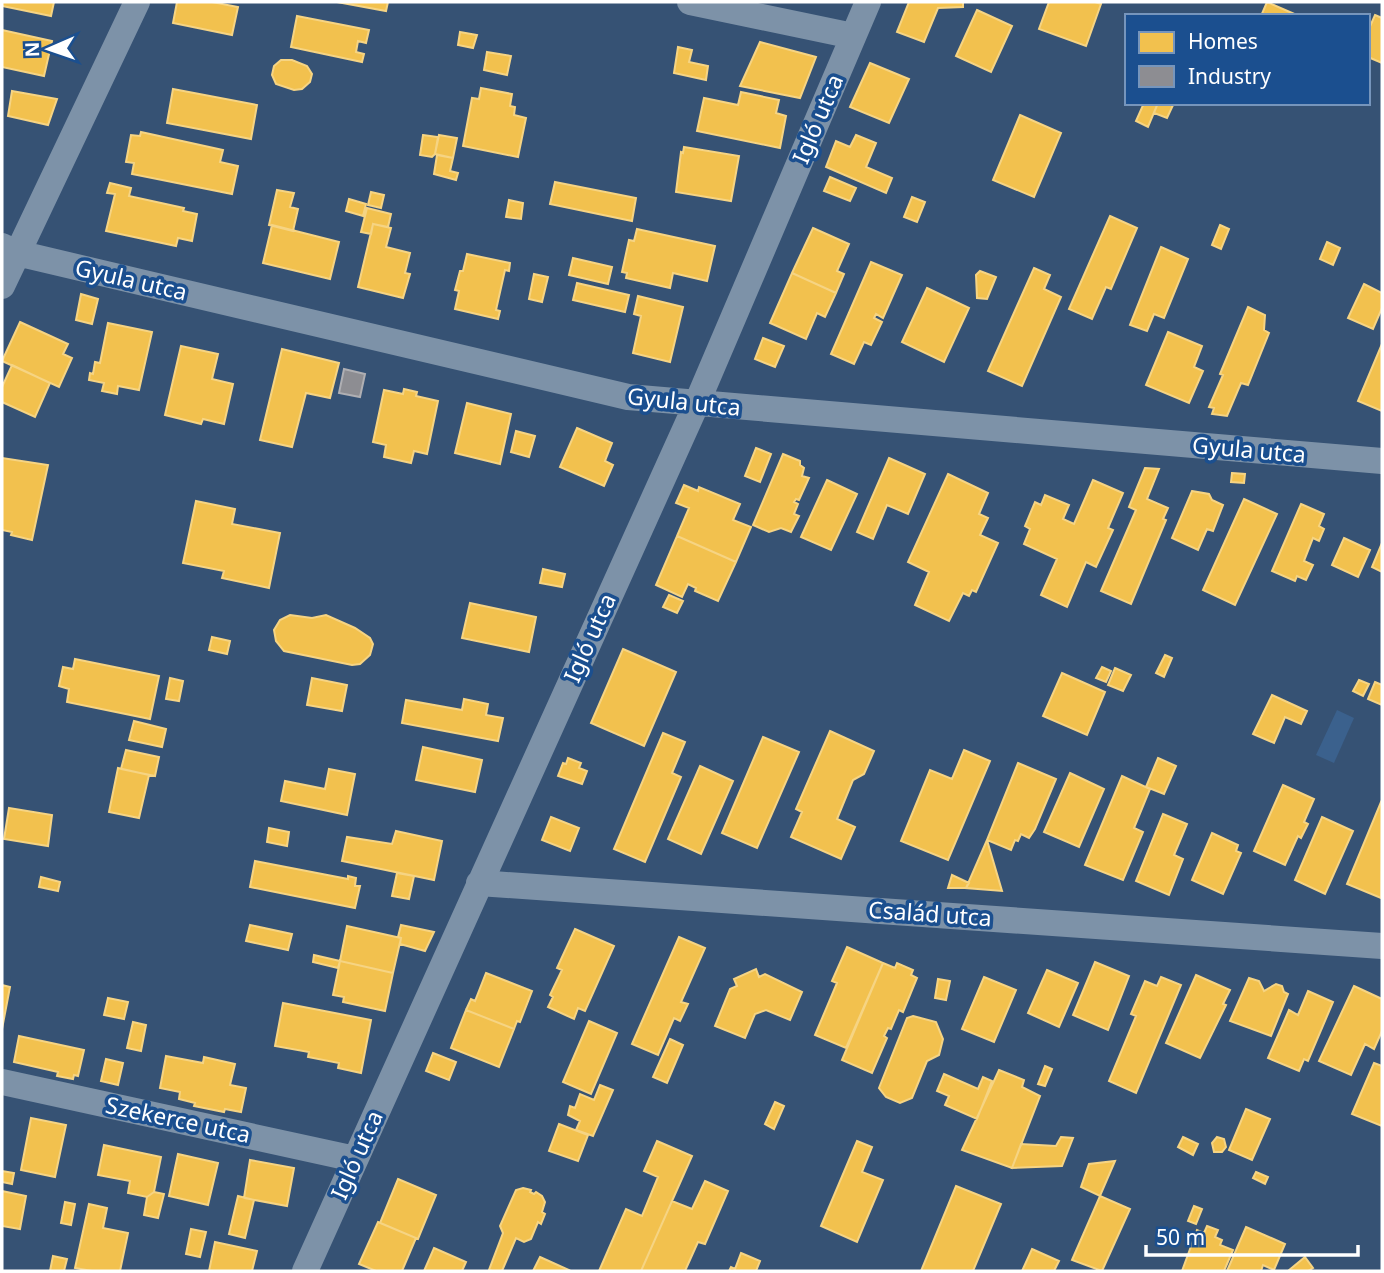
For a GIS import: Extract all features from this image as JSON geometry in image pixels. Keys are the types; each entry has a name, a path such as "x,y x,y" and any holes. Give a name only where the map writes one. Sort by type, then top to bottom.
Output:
{"street":[{"path":"2,286 9,249 137,2"},
{"path":"690,2 853,36"},
{"name":"Igló utca","path":"305,1271 696,404 868,2"},
{"name":"Gyula utca","path":"9,249 628,397 1382,461"},
{"name":"Család utca","path":"479,883 1382,946"},
{"name":"Szekerce utca","path":"2,1082 355,1159"}],"water":[{"path":"1337,710 1354,718 1334,763 1316,755"}],"building: Homes":[{"path":"2,2 54,2 51,16 2,6"},
{"path":"177,2 212,2 238,7 232,35 173,23"},
{"path":"337,2 388,2 386,11"},
{"path":"909,2 963,2 963,7 938,8 924,42 897,32"},
{"path":"1049,2 1101,4 1086,46 1039,29"},
{"path":"1267,2 1294,14 1262,14"},
{"path":"977,10 1012,26 991,72 956,56"},
{"path":"1375,15 1382,18 1382,63 1370,58 1370,26"},
{"path":"297,16 369,30 366,43 358,41 356,52 364,54 362,62 291,47"},
{"path":"2,30 52,41 44,76 2,67"},
{"path":"460,32 477,35 473,48 458,45"},
{"path":"760,42 816,57 800,98 740,86"},
{"path":"678,47 692,50 689,62 708,66 706,80 674,73"},
{"path":"487,52 511,56 507,75 484,70"},
{"path":"281,60 292,60 307,66 312,74 310,82 302,89 294,90 276,84 272,75 274,66"},
{"path":"870,63 909,79 889,123 850,107"},
{"path":"481,88 512,94 510,106 515,107 514,115 526,118 518,157 463,146 472,98 479,99"},
{"path":"173,89 257,105 251,139 167,123"},
{"path":"12,91 57,99 48,125 8,116"},
{"path":"741,92 779,100 776,113 786,116 780,148 697,131 704,98 738,105"},
{"path":"1143,105 1157,105 1148,127 1136,121"},
{"path":"1157,105 1173,105 1167,118 1154,113"},
{"path":"1020,115 1061,133 1034,197 993,180"},
{"path":"141,132 223,150 220,162 238,166 232,194 132,174 134,163 126,162 131,135 140,136"},
{"path":"423,135 438,137 432,157 420,155"},
{"path":"439,135 457,138 453,158 435,154"},
{"path":"856,135 876,143 866,167 892,178 886,193 826,167 836,141 850,147"},
{"path":"684,147 739,156 731,201 676,192"},
{"path":"437,155 453,158 450,171 458,173 456,180 434,174"},
{"path":"830,177 856,188 850,201 824,191"},
{"path":"555,182 636,198 632,221 550,204"},
{"path":"110,183 131,188 129,196 184,208 183,211 197,214 192,241 178,238 176,246 106,231 115,194 107,193"},
{"path":"277,190 294,193 290,207 298,209 293,231 269,225"},
{"path":"371,192 384,195 381,208 368,205"},
{"path":"912,197 925,202 917,222 904,217"},
{"path":"349,199 366,204 363,216 346,211"},
{"path":"509,200 523,203 521,219 506,217"},
{"path":"367,208 391,214 388,227 373,224 371,234 361,232"},
{"path":"1110,216 1137,228 1111,289 1106,287 1092,319 1069,309"},
{"path":"373,224 391,228 386,247 410,253 405,273 410,274 403,298 358,287"},
{"path":"272,225 339,242 330,279 263,263"},
{"path":"1220,225 1229,229 1221,249 1212,245"},
{"path":"813,228 849,244 837,271 844,274 836,293 792,273"},
{"path":"637,229 715,246 707,281 673,273 670,288 626,278 627,273 622,272 629,240 634,241"},
{"path":"1327,242 1340,248 1333,265 1320,259"},
{"path":"1161,247 1188,259 1164,318 1154,314 1147,331 1130,325"},
{"path":"467,254 510,263 509,271 505,270 496,310 500,311 498,319 455,309 459,291 455,290"},
{"path":"573,258 612,267 608,284 569,275"},
{"path":"871,262 902,275 883,318 876,314 874,318 882,322 871,345 864,342 854,364 831,354"},
{"path":"1034,268 1050,275 1044,289 1061,297 1022,386 988,371"},
{"path":"980,271 996,277 987,299 977,298 976,275"},
{"path":"792,273 836,293 825,317 817,313 806,339 770,323"},
{"path":"534,274 548,277 542,302 529,299"},
{"path":"577,283 629,295 625,312 573,300"},
{"path":"1364,284 1382,293 1382,308 1373,329 1348,318"},
{"path":"927,288 969,308 944,362 902,342"},
{"path":"81,294 98,299 92,324 76,320"},
{"path":"638,296 683,307 670,362 633,353 641,316 634,314"},
{"path":"1248,307 1265,315 1264,330 1269,333 1248,385 1241,383 1227,416 1212,414 1214,408 1209,407 1223,375 1220,374"},
{"path":"20,322 68,344 63,354 72,358 59,387 2,361"},
{"path":"108,323 152,332 139,390 118,386 117,394 102,391 104,383 89,380 95,362 100,363"},
{"path":"1168,332 1202,346 1194,367 1203,371 1189,403 1146,385"},
{"path":"763,338 784,346 775,367 755,359"},
{"path":"1382,344 1382,411 1358,401"},
{"path":"181,346 218,354 212,379 233,384 224,424 203,419 201,424 165,415"},
{"path":"282,349 339,363 330,398 306,393 292,447 260,440"},
{"path":"12,365 50,383 35,417 2,402 2,387"},
{"path":"404,389 417,392 416,396 438,401 427,454 414,451 411,463 384,457 386,445 373,442 384,390 403,394"},
{"path":"467,403 511,414 500,464 455,453"},
{"path":"577,428 612,443 605,461 613,465 604,486 560,467"},
{"path":"516,431 535,436 529,457 511,452"},
{"path":"756,448 771,454 760,482 745,476"},
{"path":"783,454 800,461 804,468 802,476 809,478 799,500 794,502 798,504 794,514 799,516 791,532 781,528 769,532 753,525"},
{"path":"2,458 48,465 32,540 2,530"},
{"path":"889,458 925,474 908,514 887,505 873,539 857,532"},
{"path":"1145,468 1159,469 1147,499 1168,508 1163,519 1166,520 1131,604 1101,591 1136,510 1129,507"},
{"path":"1232,473 1245,474 1244,483 1231,482"},
{"path":"948,474 988,493 979,514 988,518 980,535 998,543 976,592 972,590 969,596 963,593 949,621 915,605 929,572 908,562"},
{"path":"827,480 857,494 831,550 801,537"},
{"path":"1093,480 1123,493 1108,528 1113,530 1096,567 1086,562 1067,607 1041,595 1057,559 1024,544 1030,529 1025,526 1035,502 1041,505 1045,495 1069,505 1063,519 1074,524"},
{"path":"684,485 698,491 699,487 740,504 733,520 751,527 736,562 677,536 689,508 676,503"},
{"path":"1192,491 1209,494 1212,500 1223,505 1213,531 1207,529 1198,550 1172,538"},
{"path":"1244,499 1277,514 1235,605 1203,590"},
{"path":"196,501 235,509 232,524 280,533 269,588 222,578 224,571 183,563"},
{"path":"1301,504 1324,514 1319,526 1324,529 1319,541 1313,538 1304,561 1313,565 1306,580 1297,576 1295,581 1272,571"},
{"path":"677,536 736,562 718,601 695,591 696,588 688,584 682,597 656,585"},
{"path":"1344,538 1370,550 1358,577 1332,565"},
{"path":"1382,543 1382,572 1372,567"},
{"path":"543,569 565,574 562,587 540,583"},
{"path":"669,595 683,601 677,613 663,607"},
{"path":"470,603 536,617 529,652 462,638"},
{"path":"290,615 312,618 326,615 355,628 370,638 373,644 370,655 360,664 352,665 284,651 276,641 274,630 280,620"},
{"path":"212,637 230,641 227,654 209,650"},
{"path":"623,649 676,672 644,746 591,723"},
{"path":"1165,655 1172,658 1164,677 1156,673"},
{"path":"75,659 159,676 150,719 67,702 69,689 59,686 63,667 73,669"},
{"path":"1102,667 1111,671 1106,682 1096,678"},
{"path":"1115,668 1131,675 1123,691 1108,685"},
{"path":"1062,673 1105,692 1087,735 1043,716"},
{"path":"170,678 183,681 179,701 166,699"},
{"path":"312,678 347,685 342,711 307,705"},
{"path":"1359,680 1369,684 1363,696 1353,691"},
{"path":"1375,682 1382,685 1382,705 1368,699"},
{"path":"1272,695 1307,711 1301,724 1285,717 1274,743 1253,734"},
{"path":"464,699 488,704 486,715 503,718 498,741 402,723 406,700 462,710"},
{"path":"134,721 166,729 162,747 129,740"},
{"path":"830,731 874,751 864,774 853,780 837,819 855,827 841,859 791,837 802,812 796,809"},
{"path":"663,733 685,742 672,773 681,777 645,862 614,849"},
{"path":"763,737 799,752 757,848 722,833"},
{"path":"423,747 482,760 475,792 416,780"},
{"path":"126,750 159,757 155,776 121,769"},
{"path":"964,750 990,761 948,860 901,841 930,770 952,779"},
{"path":"568,758 581,763 579,768 587,771 582,784 558,776"},
{"path":"1158,758 1176,766 1164,794 1146,787"},
{"path":"1018,763 1056,779 1035,829 1029,838 1021,834 1011,850 987,840"},
{"path":"700,766 733,781 701,854 668,839"},
{"path":"118,768 149,775 139,818 109,812"},
{"path":"329,769 355,774 347,815 281,801 285,781 325,789"},
{"path":"1070,773 1104,789 1079,847 1044,832"},
{"path":"1122,776 1150,789 1134,828 1143,832 1123,880 1085,865"},
{"path":"1283,785 1314,799 1304,822 1308,824 1301,838 1298,836 1285,865 1254,851"},
{"path":"1382,803 1381,898 1347,884"},
{"path":"9,808 52,815 48,846 4,839"},
{"path":"1163,814 1187,824 1174,855 1183,859 1169,895 1136,881"},
{"path":"551,817 579,828 570,851 542,840"},
{"path":"1322,817 1353,831 1325,894 1295,880"},
{"path":"269,828 289,832 287,846 267,842"},
{"path":"396,831 442,841 434,880 342,861 347,837 392,844"},
{"path":"1212,833 1238,845 1236,851 1241,853 1223,894 1192,880"},
{"path":"987,840 1002,891 966,888"},
{"path":"255,861 348,879 348,876 356,878 355,886 360,886 355,908 250,887"},
{"path":"397,873 414,876 409,899 392,896"},
{"path":"952,875 969,883 966,888 948,888"},
{"path":"41,877 60,882 58,891 39,887"},
{"path":"250,925 292,934 288,950 246,941"},
{"path":"401,925 434,932 425,951 400,944 401,938 398,937"},
{"path":"347,926 401,938 393,973 340,961"},
{"path":"575,929 614,946 585,1011 578,1008 574,1019 548,1007 553,997 550,995 562,970 557,968"},
{"path":"679,937 705,948 681,1002 688,1004 680,1021 674,1018 658,1055 632,1044"},
{"path":"847,947 883,963 846,1048 815,1035 837,983 832,981"},
{"path":"314,955 340,961 338,968 313,962"},
{"path":"340,961 393,973 385,1011 343,1002 344,997 333,995"},
{"path":"1095,962 1129,976 1108,1030 1073,1015"},
{"path":"883,963 895,968 897,963 913,970 911,975 917,978 903,1012 899,1010 891,1029 888,1028 884,1036 887,1038 872,1073 842,1060"},
{"path":"756,969 759,977 765,974 802,992 790,1020 766,1010 755,1014 745,1038 715,1026 730,989 737,986 734,979"},
{"path":"1047,970 1078,983 1059,1027 1028,1013"},
{"path":"486,973 532,991 520,1022 517,1021 514,1029 466,1010 471,999 475,1001"},
{"path":"1196,975 1230,990 1223,1004 1226,1005 1200,1058 1166,1043"},
{"path":"984,977 1016,990 994,1042 962,1029"},
{"path":"1161,977 1181,985 1136,1093 1109,1081 1136,1016 1131,1014 1145,981 1157,986"},
{"path":"1249,978 1259,981 1264,991 1276,984 1282,986 1288,994 1271,1036 1230,1021"},
{"path":"938,979 950,981 946,1000 935,998"},
{"path":"2,985 10,987 2,1029"},
{"path":"1354,986 1382,999 1382,1031 1374,1049 1365,1044 1351,1075 1319,1061"},
{"path":"1308,991 1333,1002 1308,1061 1304,1059 1299,1071 1268,1058 1289,1010 1298,1015"},
{"path":"108,998 128,1002 124,1019 104,1015"},
{"path":"283,1003 371,1020 361,1073 338,1068 339,1063 308,1057 309,1052 275,1046"},
{"path":"466,1010 514,1029 499,1067 451,1048"},
{"path":"913,1016 936,1022 943,1039 939,1055 927,1061 912,1098 900,1103 886,1097 879,1088 907,1018"},
{"path":"589,1021 617,1033 591,1094 563,1082"},
{"path":"133,1022 146,1025 141,1051 127,1048"},
{"path":"19,1036 84,1050 78,1076 74,1075 73,1079 57,1076 58,1072 14,1062"},
{"path":"670,1039 683,1045 667,1083 653,1077"},
{"path":"433,1053 456,1062 449,1080 426,1071"},
{"path":"166,1056 203,1063 204,1057 235,1064 230,1085 246,1088 241,1112 225,1109 224,1112 194,1106 195,1103 179,1099 180,1092 160,1088"},
{"path":"106,1059 123,1063 118,1085 101,1081"},
{"path":"1374,1063 1382,1066 1382,1126 1352,1114"},
{"path":"1045,1066 1052,1069 1045,1086 1038,1084"},
{"path":"999,1070 1024,1080 1022,1087 1040,1096 1012,1168 962,1150"},
{"path":"944,1074 978,1089 983,1077 992,1081 977,1119 945,1105 949,1096 937,1091"},
{"path":"600,1085 613,1090 593,1136 576,1130 580,1121 568,1115 570,1106 575,1108 580,1094 594,1100"},
{"path":"775,1102 784,1106 774,1129 765,1124"},
{"path":"1246,1109 1270,1119 1252,1160 1229,1150"},
{"path":"31,1118 66,1125 55,1177 21,1170"},
{"path":"559,1124 588,1135 578,1161 549,1151"},
{"path":"1061,1137 1073,1138 1062,1166 1012,1168 1021,1144 1056,1146"},
{"path":"1183,1137 1198,1144 1193,1155 1178,1147"},
{"path":"1217,1137 1224,1139 1226,1147 1222,1152 1214,1152 1212,1143"},
{"path":"657,1141 692,1156 641,1271 599,1271 626,1209 642,1216 658,1177 644,1171"},
{"path":"857,1141 872,1147 862,1172 883,1180 857,1242 821,1226"},
{"path":"104,1145 161,1157 154,1192 147,1197 128,1193 130,1181 98,1175"},
{"path":"178,1154 218,1163 208,1205 169,1196"},
{"path":"250,1160 294,1168 287,1206 244,1198"},
{"path":"1115,1161 1100,1196 1081,1187 1089,1164"},
{"path":"2,1171 14,1173 12,1184 2,1182"},
{"path":"1256,1172 1268,1177 1265,1184 1253,1178"},
{"path":"398,1179 436,1195 418,1239 380,1223"},
{"path":"705,1181 728,1191 705,1244 698,1242 685,1271 641,1271 672,1201 692,1209"},
{"path":"956,1186 1001,1204 973,1271 921,1271"},
{"path":"523,1188 534,1194 536,1192 545,1202 542,1212 545,1214 541,1224 538,1222 531,1239 524,1242 516,1238 502,1271 489,1270 503,1233 500,1226 516,1190"},
{"path":"2,1191 26,1196 20,1229 2,1226"},
{"path":"154,1192 164,1194 158,1218 144,1215 147,1197"},
{"path":"238,1196 254,1200 245,1238 229,1234"},
{"path":"1100,1196 1130,1209 1102,1271 1072,1260"},
{"path":"65,1202 75,1204 71,1225 61,1223"},
{"path":"89,1204 107,1208 103,1228 128,1233 120,1271 75,1268"},
{"path":"1194,1206 1202,1209 1196,1224 1188,1221"},
{"path":"378,1222 416,1238 402,1271 376,1271 359,1264"},
{"path":"1207,1226 1218,1230 1215,1237 1222,1240 1220,1245 1233,1250 1224,1271 1182,1271 1197,1230 1204,1233"},
{"path":"1246,1227 1285,1244 1274,1270 1263,1265 1261,1271 1227,1271"},
{"path":"191,1229 206,1232 200,1257 186,1254"},
{"path":"215,1242 257,1251 252,1271 209,1271"},
{"path":"434,1248 466,1262 462,1271 424,1271"},
{"path":"1032,1249 1059,1261 1054,1271 1022,1271"},
{"path":"741,1253 760,1261 756,1271 729,1271 731,1267 735,1269"},
{"path":"53,1256 67,1259 64,1271 50,1271"},
{"path":"540,1257 569,1270 533,1271"},
{"path":"1305,1257 1313,1268 1308,1271 1288,1271"}],"building: Industry":[{"path":"344,369 365,374 360,397 339,393"}]}
